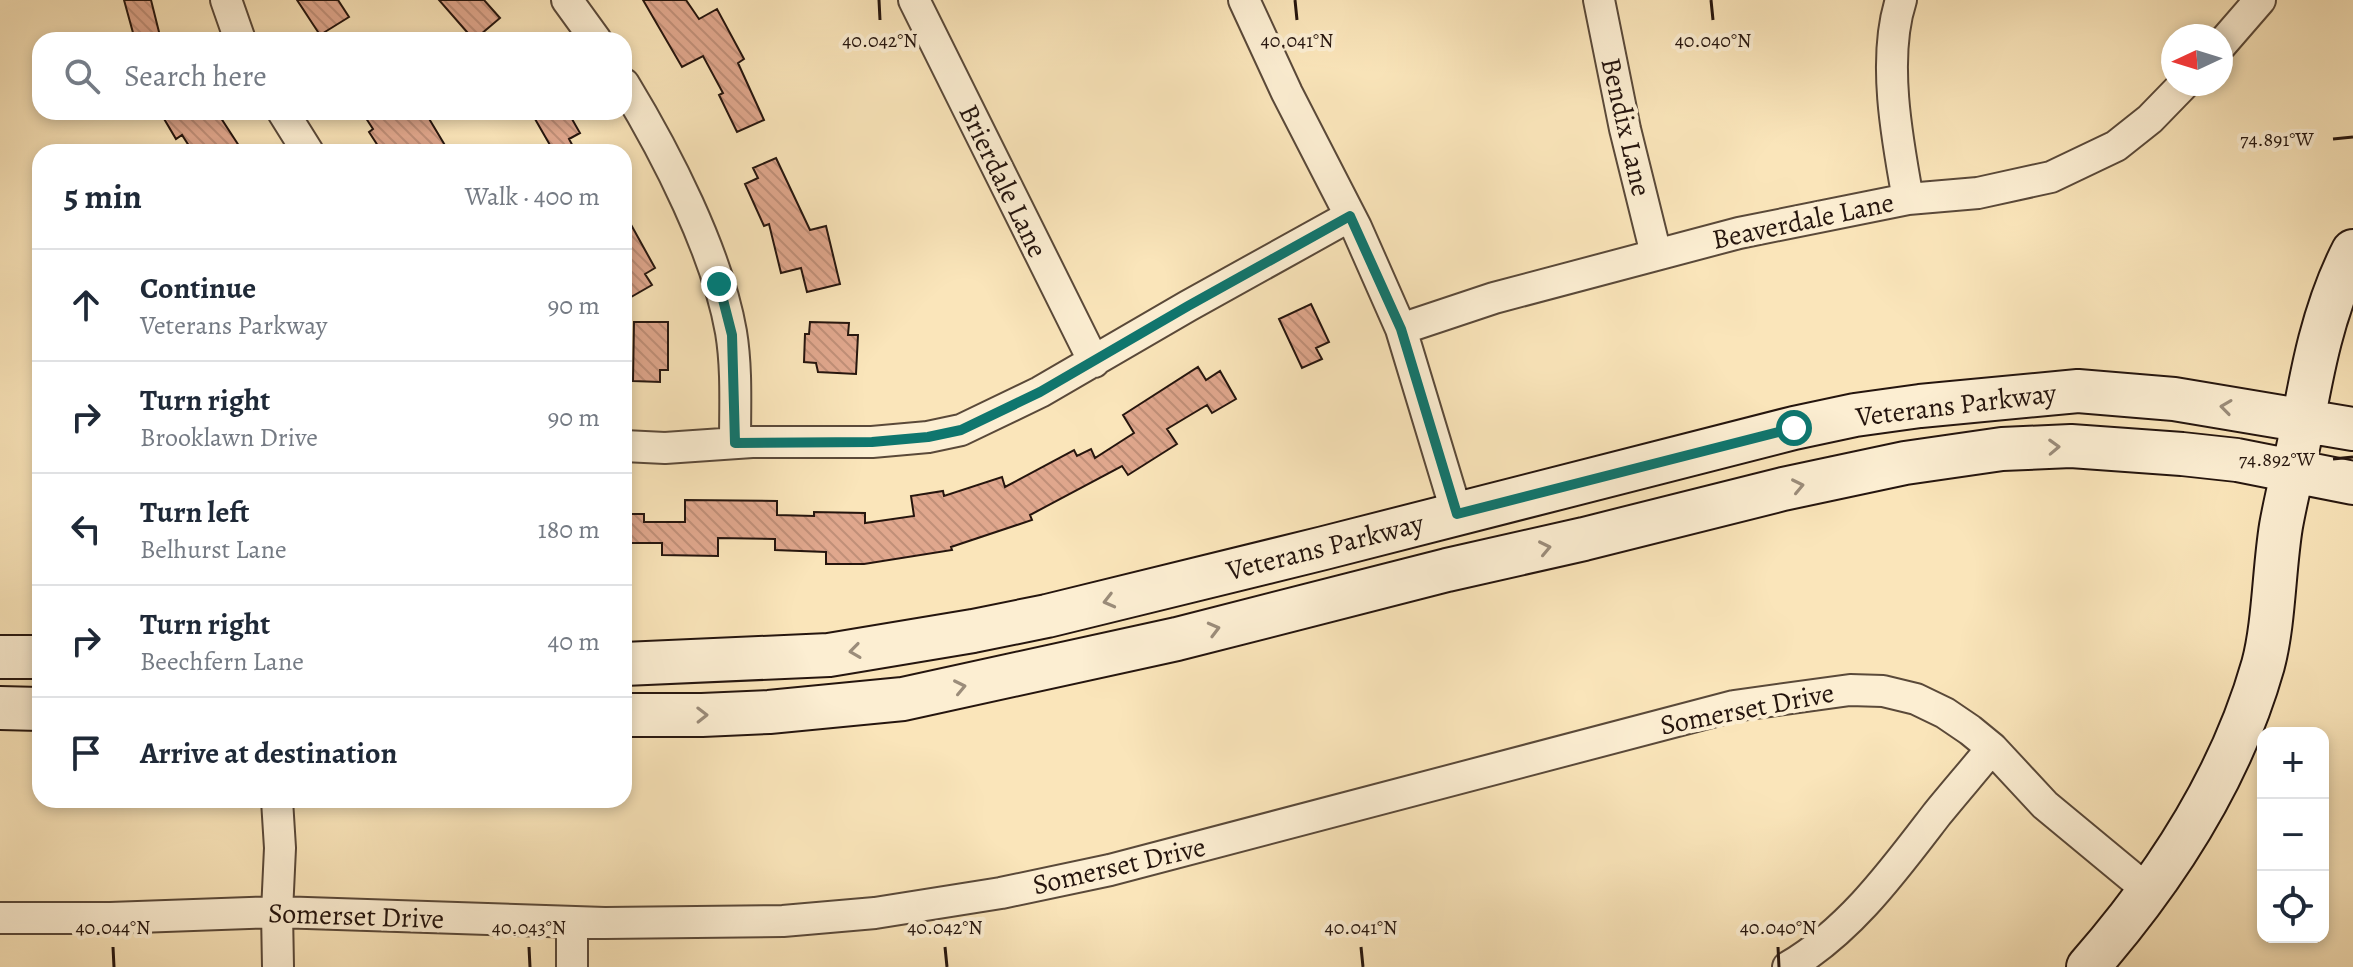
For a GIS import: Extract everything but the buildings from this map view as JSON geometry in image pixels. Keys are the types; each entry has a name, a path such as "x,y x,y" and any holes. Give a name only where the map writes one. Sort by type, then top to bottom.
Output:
{"main road":[{"path":"2088,967 2150,892 2203,808 2256,685 2264,662 2281,526 2303,420 2327,315 2353,251"},
{"name":"Veterans Parkway","path":"632,664 829,655 1047,616 1855,415 2078,391 2174,399 2353,429"},
{"name":"Veterans Parkway","path":"632,715 769,712 903,699 1177,639 1783,489 1957,455 2002,449 2071,446 2208,457 2353,483"},
{"path":"0,657 32,657"},
{"path":"0,708 32,709"}],"street":[{"path":"226,0 237,32"},
{"path":"567,0 590,32"},
{"name":"Brierdale Lane","path":"914,0 1094,362"},
{"path":"1244,0 1350,216 1401,329 1457,514"},
{"name":"Bendix Lane","path":"1599,0 1618,98 1656,254"},
{"path":"1901,0 1891,41 1898,146 1908,199"},
{"path":"2233,31 2260,0"},
{"name":"Beaverdale Lane","path":"1401,329 1494,298 1784,223 1908,199 1978,193 2051,177 2116,146 2172,96"},
{"path":"632,98 668,163 719,284 732,335 735,443"},
{"path":"288,120 303,144"},
{"path":"632,446 872,442 928,437 961,430 1040,392 1350,216"},
{"name":"Somerset Drive","path":"0,918 124,918 277,912 572,923 830,918 1001,893 1143,862 1734,706 1850,690 1883,691 1916,699 1945,713 1992,748 2045,805 2150,892"},
{"path":"1788,967 1808,956 1836,933 1885,881 1992,748"},
{"path":"278,808 278,967"},
{"path":"572,923 572,967"}],"route":[{"path":"719,284 732,335 735,443 872,442 928,437 961,430 1040,392 1250,270 1350,216 1401,329 1457,514 1794,428"}]}
